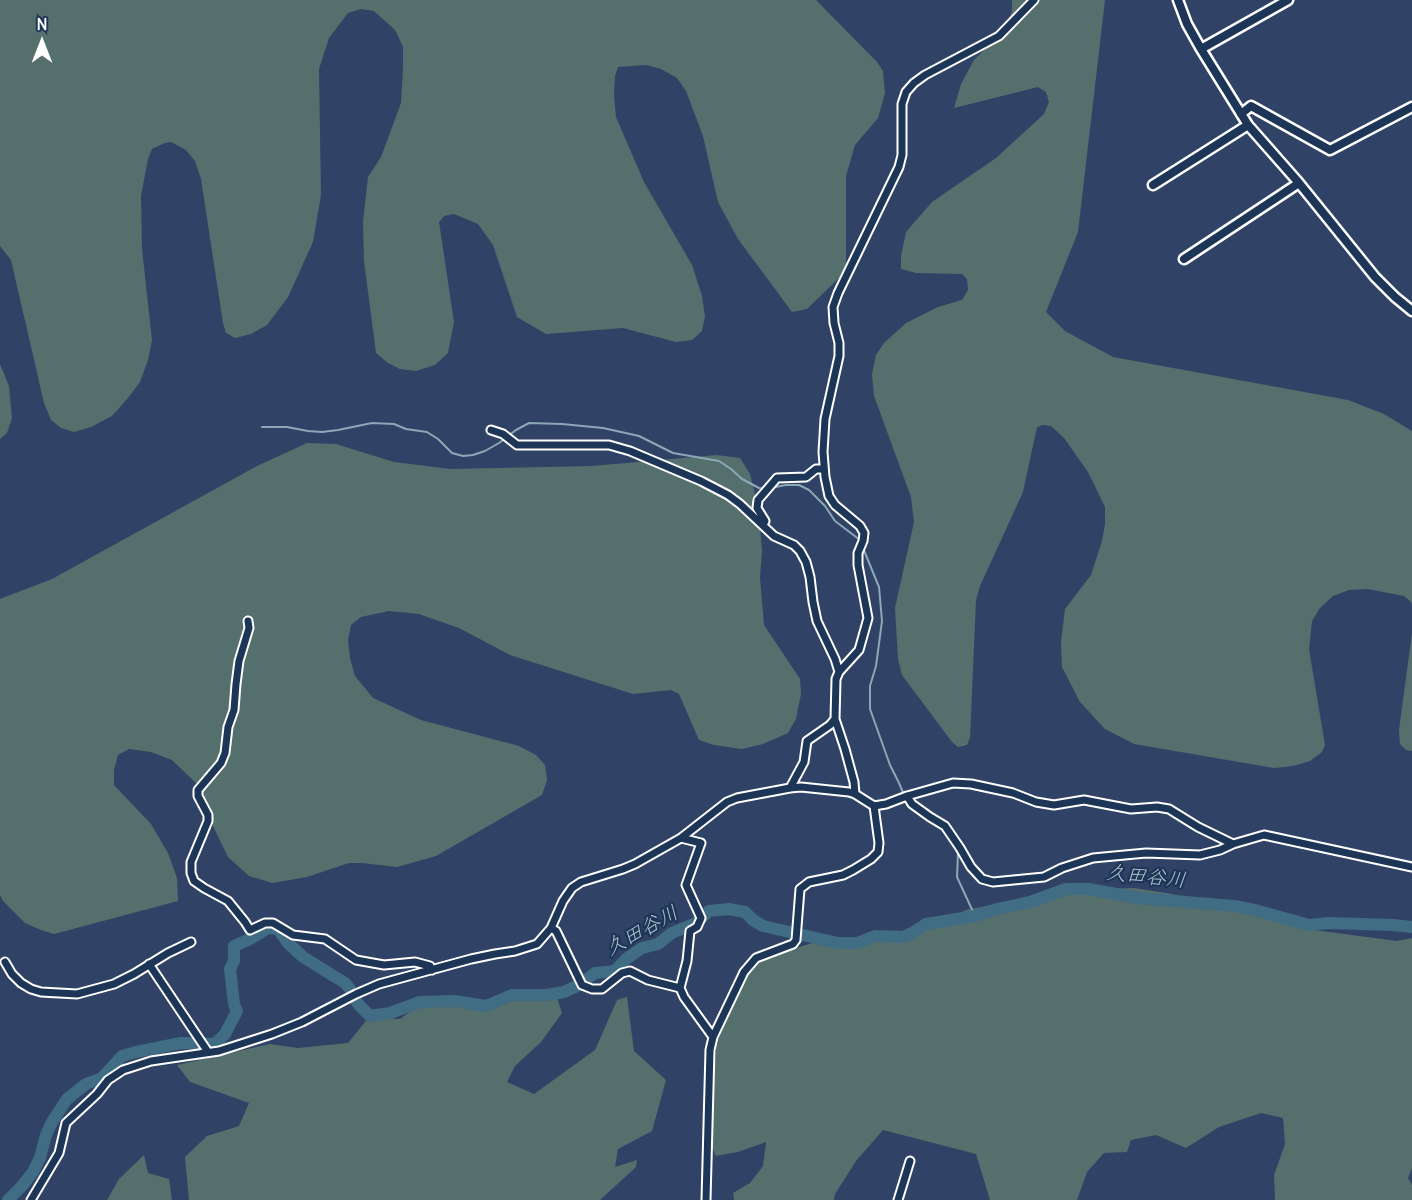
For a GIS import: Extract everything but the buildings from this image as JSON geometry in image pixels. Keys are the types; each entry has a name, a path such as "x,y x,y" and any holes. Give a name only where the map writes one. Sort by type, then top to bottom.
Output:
{"street":[{"path":"855,794 854,782 835,719 836,679 839,672 859,650 868,618 858,565 858,553 864,541 864,533 860,526 835,505 829,496 824,469 825,419 839,356 833,307 899,166 902,155 902,104 906,92 925,75 999,36 1034,0"},
{"path":"1178,0 1187,24 1248,125 1299,183 1375,277 1412,311"},
{"path":"1201,49 1288,0"},
{"path":"1240,114 1251,106 1330,150 1412,107"},
{"path":"1153,185 1248,125"},
{"path":"1184,259 1299,183"},
{"path":"491,430 503,434 517,445 609,445 630,451 728,495 774,536 794,545 801,551 810,577 817,621 839,672"},
{"path":"762,525 765,521 757,508 758,500 777,478 806,477 816,469 824,469"},
{"path":"248,621 249,628 239,661 234,710 228,727 225,753 221,763 198,790 198,796 208,815 208,821 190,862 194,881 228,901 250,930 265,923 273,923 293,935 325,939 356,960 384,965 415,962 430,966 432,970"},
{"path":"790,788 804,762 807,741 831,725 835,719"},
{"path":"31,1200 58,1152 66,1123 97,1094 108,1080 123,1070 151,1061 206,1050 219,1051 302,1022 379,984 537,944 551,928 563,901 572,888 581,882 629,866 681,838 727,802 736,798 801,787 855,794 874,806 953,783 970,784 1054,805 1084,800 1131,809 1157,807 1169,809 1233,844"},
{"path":"907,796 912,804 945,826 971,867 982,879 993,882 1044,876 1093,858 1146,853 1200,855 1264,835 1412,867"},
{"path":"706,1200 710,1050 713,1037 744,972 756,958 793,945 796,940 800,889 808,882 843,875 871,859 878,852 874,806"},
{"path":"681,838 701,843 686,885 701,918 697,927 690,931 687,962 680,988 713,1037"},
{"path":"551,928 556,931 582,985 592,989 602,989 622,973 630,971 648,980 680,988"},
{"path":"5,962 12,974 31,989 41,993 77,994 114,984 168,952 191,942"},
{"path":"149,964 206,1050"},
{"path":"898,1200 910,1161"}],"green space":[{"path":"0,0 816,0 877,62 883,71 885,93 878,118 855,145 846,176 846,264 840,277 807,309 792,312 738,239 718,202 703,136 686,91 677,78 661,69 646,65 618,67 614,95 616,117 644,182 692,265 702,296 705,316 702,331 692,340 676,342 623,328 546,334 517,317 493,245 478,224 454,214 444,216 439,222 454,322 448,353 435,365 416,371 400,369 376,353 364,261 363,222 368,177 381,157 401,103 403,47 395,30 374,11 361,9 348,13 329,38 319,69 321,195 313,242 288,297 267,325 251,334 235,338 226,333 201,179 195,161 186,150 171,142 152,149 141,196 142,249 152,340 148,360 140,382 112,416 91,427 74,432 61,428 51,420 44,403 11,260 0,246"},
{"path":"1012,0 1105,0 1078,232 1046,312 1065,331 1113,357 1348,400 1384,414 1412,431 1412,606 1404,596 1368,589 1349,590 1333,596 1320,608 1312,621 1309,649 1325,745 1322,752 1310,761 1274,768 1134,744 1105,729 1080,702 1062,667 1061,642 1065,609 1091,575 1102,541 1105,507 1088,472 1064,438 1051,426 1037,427 1023,492 980,586 976,600 970,738 967,745 958,747 952,742 902,675 898,659 895,608 914,522 911,497 874,396 872,374 876,355 884,343 906,323 938,307 962,300 968,290 967,279 962,274 916,273 901,269 906,232 932,202 996,158 1044,114 1049,102 1046,92 1038,87 954,108 961,84 974,60 1005,29 1012,11"},
{"path":"0,364 9,386 12,418 7,433 0,439"},
{"path":"307,443 336,444 394,462 450,469 592,466 717,455 740,458 750,474 758,506 764,625 800,679 801,694 796,719 788,733 763,744 742,749 714,745 699,740 679,694 671,690 633,694 510,655 459,628 419,614 389,611 361,617 351,625 348,640 350,658 355,676 373,698 421,720 519,746 536,755 545,765 547,780 542,795 436,856 397,867 349,863 307,877 272,883 249,876 228,857 211,822 198,785 172,760 151,752 129,749 118,755 114,770 114,785 151,824 168,853 177,878 178,901 54,934 25,923 0,895 0,599 52,579 257,466"},
{"path":"1412,633 1412,751 1406,750 1400,744 1399,730"},
{"path":"1134,888 1219,903 1314,930 1397,941 1412,938 1412,1168 1408,1178 1412,1185 1412,1200 1275,1200 1274,1175 1285,1144 1283,1118 1261,1113 1219,1127 1186,1148 1156,1135 1131,1140 1127,1152 1104,1153 1087,1172 1077,1200 990,1200 976,1154 883,1130 856,1161 835,1194 834,1200 734,1200 733,1193 750,1183 763,1166 766,1142 738,1152 716,1156 710,1143 716,1049 724,1012 752,965 763,958 819,941 851,945 877,938 906,939 922,929 966,910 1024,897"},
{"path":"521,992 556,995 562,1013 541,1042 515,1066 507,1082 534,1094 595,1050 617,1000 627,997 634,1051 666,1080 652,1131 618,1149 615,1167 637,1160 636,1167 600,1200 189,1200 185,1157 207,1136 239,1126 249,1103 190,1082 177,1065 270,1044 298,1048 348,1043 369,1017 400,1019 419,1005 442,1003 482,1009 498,1004"},
{"path":"144,1155 148,1173 169,1179 172,1200 107,1200 119,1179"}],"waterway":[{"path":"262,427 287,427 322,432 372,423 394,424 406,429 427,432 452,453 463,456 485,451 529,423 603,428 639,436 673,453 719,461 742,479 765,489"},
{"path":"770,488 799,485 809,490 825,506 835,521 861,542"},
{"path":"863,548 879,587 882,621 876,666 870,686 870,709 890,765 904,795"},
{"path":"953,844 958,853 957,877 975,916"},
{"name":"久田谷川","path":"8,1200 33,1172 52,1122 67,1099 86,1084 102,1078 122,1056 181,1043 215,1044 225,1034 237,1011 234,1004 230,969 234,961 234,946 268,928 278,929 288,943 303,957 345,983 358,1004 370,1016 390,1013 420,1002 455,1001 486,1006 512,995 547,995 564,992 579,985 595,973 615,971 626,959 642,948 658,944 672,933 696,923 709,911 729,909 745,912 763,926 838,943 857,943 875,936 903,937 926,924 975,916 1030,902 1066,889 1089,889 1138,898 1234,906 1309,925 1329,923 1412,927"}]}
